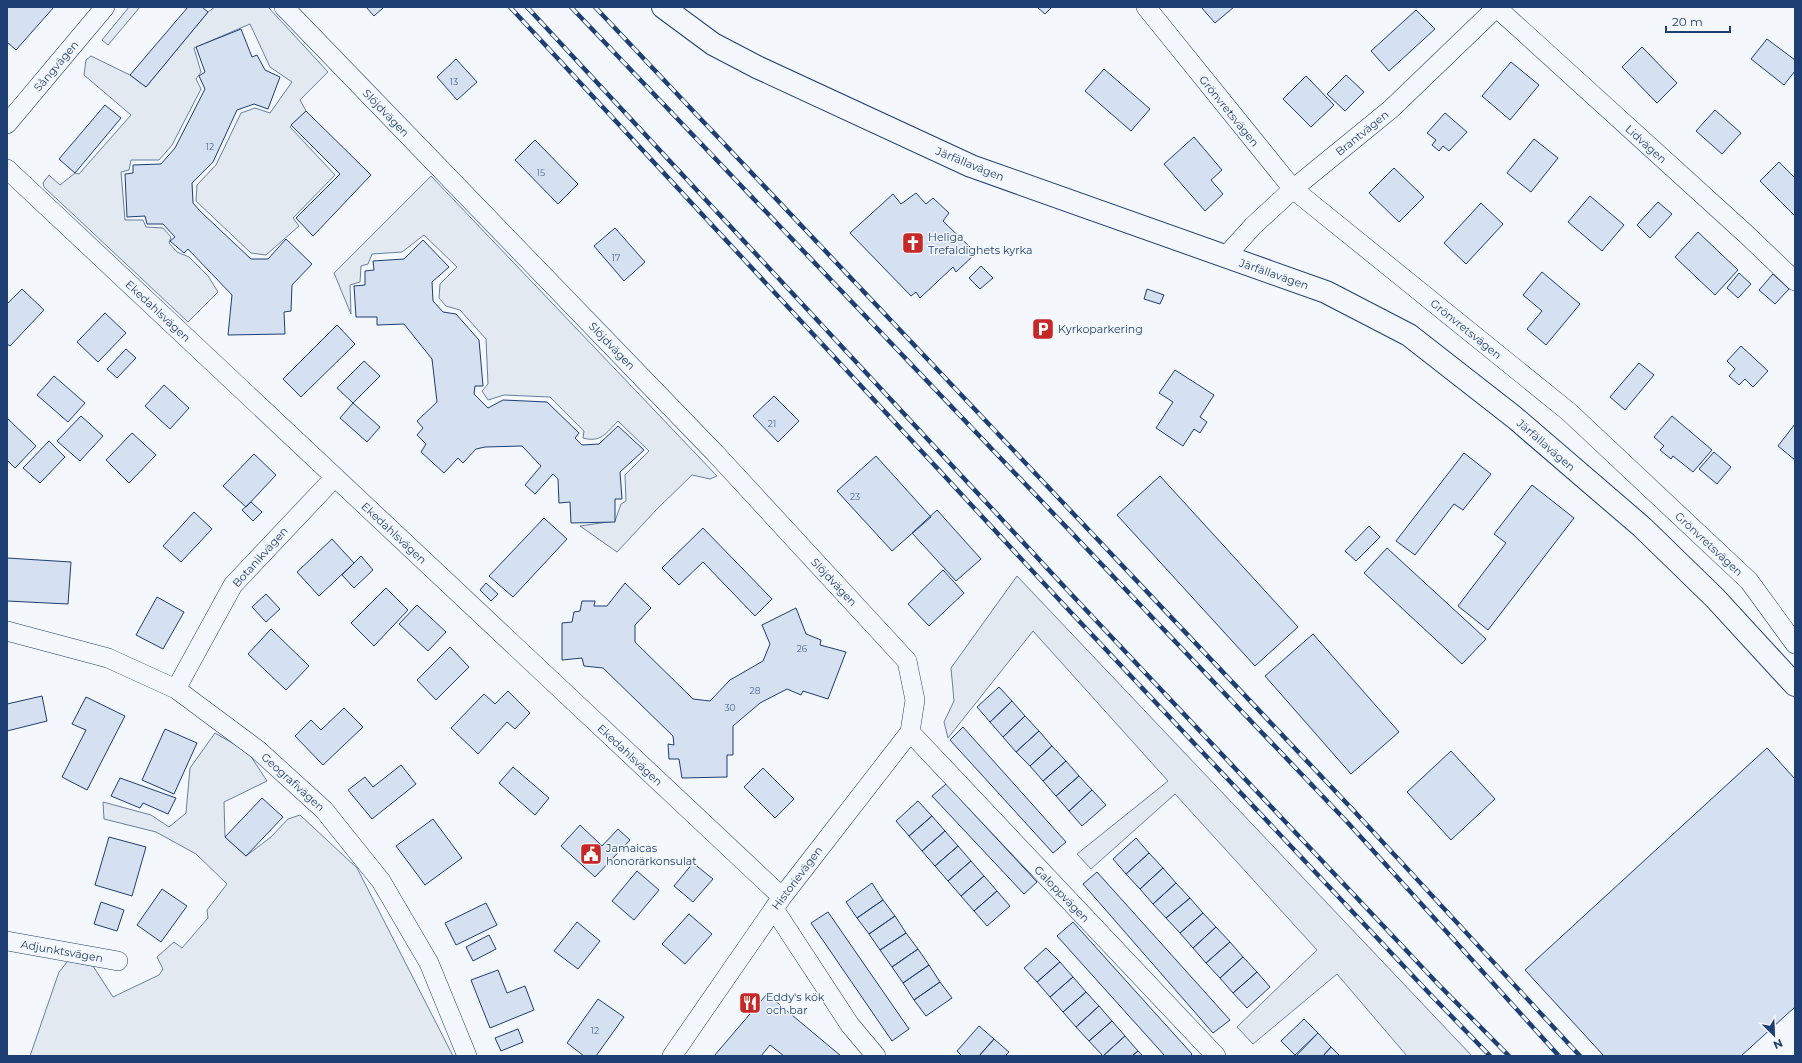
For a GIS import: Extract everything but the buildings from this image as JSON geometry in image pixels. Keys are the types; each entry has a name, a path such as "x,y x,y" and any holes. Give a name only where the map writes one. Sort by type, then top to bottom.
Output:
{"street":[{"name":"Sångvägen","path":"7,124 105,7"},
{"name":"Slöjdvägen","path":"284,7 714,453 907,661 916,700"},
{"name":"Järfällavägen","path":"663,7 719,47 757,67 971,166 1326,292 1409,335 1514,417 1642,528 1715,598 1795,685"},
{"name":"Grönvretsvägen","path":"1146,7 1293,190 1569,412 1749,581 1795,644"},
{"name":"Brantvägen","path":"1225,257 1253,226 1293,190 1391,109 1497,8"},
{"name":"Lidvägen","path":"1497,8 1747,235 1795,281"},
{"name":"Ekedahlsvägen","path":"7,169 335,477 778,903 850,1025 876,1056"},
{"name":"Botanikvägen","path":"176,689 234,585 335,477"},
{"name":"Geografivägen","path":"7,631 108,658 176,689 258,750 324,810 376,875 429,962 468,1056"},
{"name":"Historievägen","path":"672,1056 778,903 910,732 916,700"},
{"name":"Galoppvägen","path":"910,732 1216,1056"},
{"name":"Adjunktsvägen","path":"7,941 118,961"}],"shaded area":[{"path":"129,7 140,7 108,45 102,40"},
{"path":"215,7 268,7 328,72 300,100 306,111 290,127 335,175 293,218 299,226 266,255 251,253 196,201 197,185 216,165 241,113 255,108 270,113 292,82 270,67 250,24 194,48 201,72 196,79 201,89 172,145 159,160 131,160 129,170 121,172 125,220 143,220 146,227 163,228 171,237 169,243 177,252 189,257 208,276 218,292 188,322 44,187 43,183 49,175 60,185 75,173 79,174 131,115 84,75 86,60 91,56 130,75 146,87 208,12"},
{"path":"431,176 717,476 710,479 692,475 657,509 617,552 580,526 615,521 621,504 626,501 625,475 649,451 618,421 599,438 583,438 584,431 550,397 504,395 488,400 482,391 488,384 486,339 460,310 446,306 439,298 440,284 457,267 424,235 402,252 372,254 368,264 361,266 360,282 350,285 351,314 334,273"},
{"path":"1017,576 1472,1056 1407,1056 1337,974 1253,1044 1237,1027 1317,950 1175,794 1091,869 1077,854 1168,781 1033,631 948,738 944,722 954,701 951,668"},
{"path":"215,733 248,752 267,781 224,802 225,837 246,856 271,837 288,819 300,815 357,868 453,1056 30,1056 59,972 68,961 93,966 113,997 159,975 163,969 157,957 174,942 182,948 208,918 207,910 227,884 196,854 156,832 104,819 103,802 151,815 169,827 186,813 190,768"}],"railway":[{"path":"510,7 1064,605 1490,1056"},
{"path":"527,7 1072,595 1437,983 1509,1056"},
{"path":"571,7 1349,824 1559,1056"},
{"path":"595,7 1354,811 1580,1056"}],"place":[{"name":"Heliga Trefaldighets kyrka","path":"913,243"},
{"name":"Kyrkoparkering","path":"1043,329"},
{"name":"Jamaicas honorärkonsulat","path":"591,854"},
{"name":"Eddy's kök och bar","path":"750,1003"}]}
